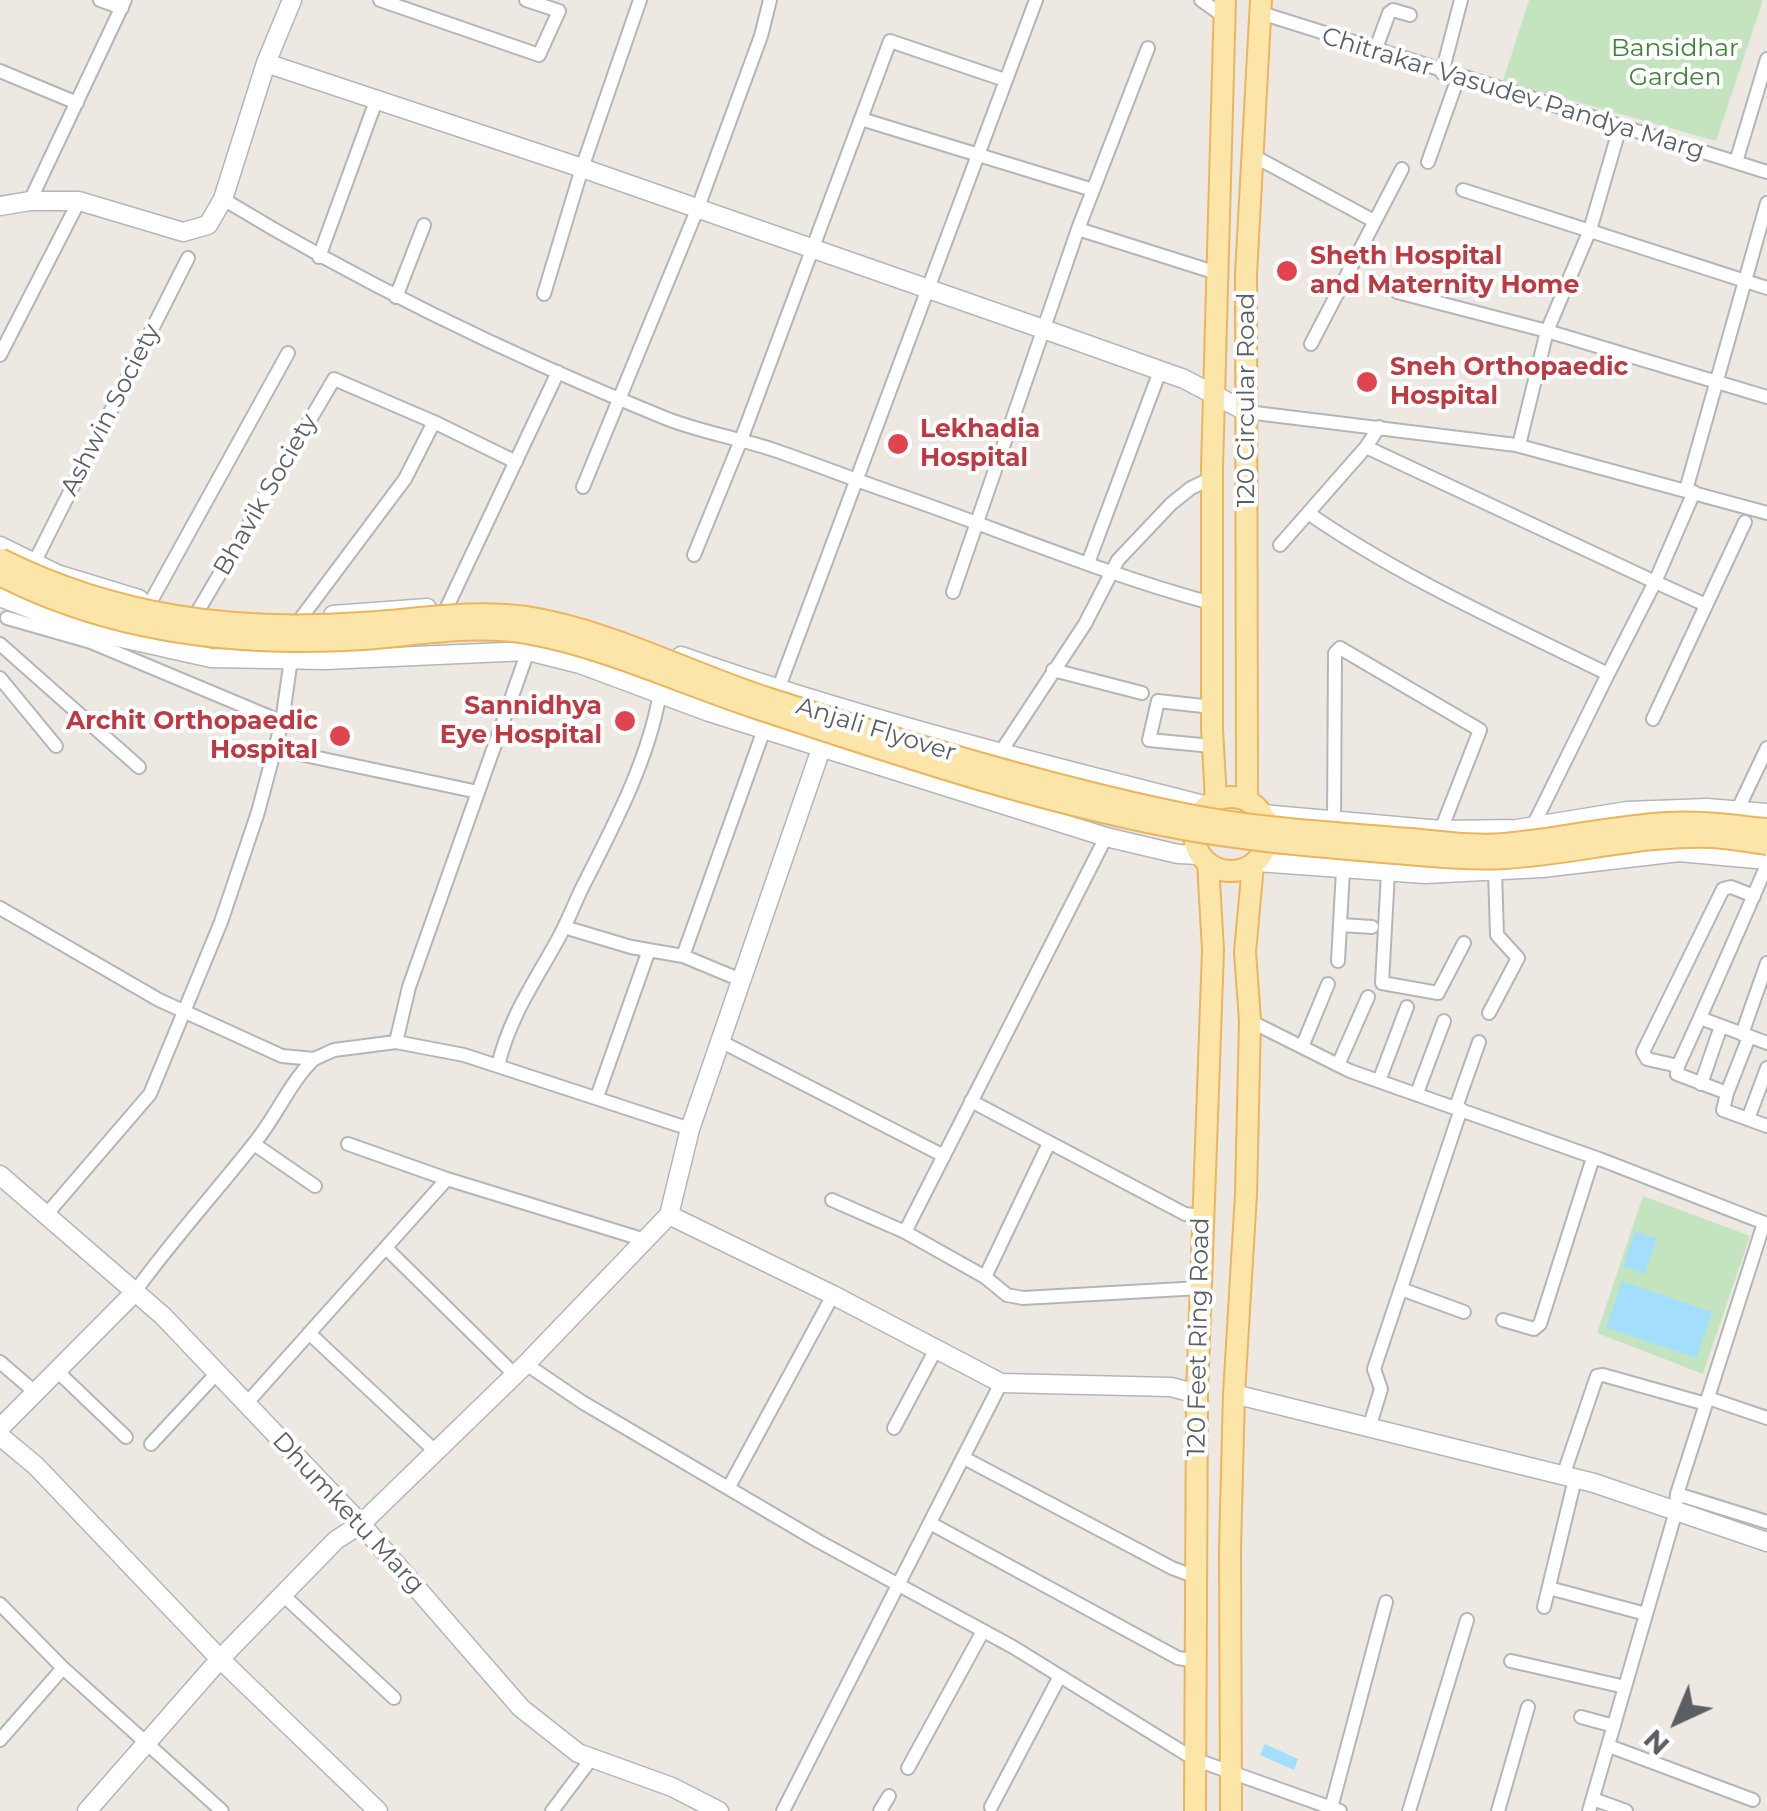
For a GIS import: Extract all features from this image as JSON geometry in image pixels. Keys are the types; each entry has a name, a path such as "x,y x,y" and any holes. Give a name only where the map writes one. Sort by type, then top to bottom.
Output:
{"main road":[{"name":"120 Circular Road","path":"1255,808 1246,412 1250,154 1261,7"},
{"name":"120 Circular Road","path":"1212,803 1213,396 1225,9"},
{"name":"Anjali Flyover","path":"0,560 146,613 195,620 270,628 468,614 524,617 562,625 767,698 1082,791 1184,814 1294,830 1488,844 1671,822 1767,829"},
{"name":"Anjali Flyover","path":"0,575 109,617 194,635 270,643 468,629 522,632 577,644 811,727 1036,794 1139,820 1245,838 1456,858 1506,858 1636,841 1711,837 1767,844"},
{"path":"1226,798 1255,808 1268,836 1265,850 1255,863 1230,872 1204,859 1194,834 1200,814 1212,803 1226,798"},
{"name":"120 Feet Ring Road","path":"1195,1811 1197,1394 1214,950 1204,859"},
{"name":"120 Feet Ring Road","path":"1231,1811 1234,1394 1246,1194 1250,1020 1246,952 1255,863"}],"street":[{"path":"30,201 124,4 100,0"},
{"path":"0,206 79,200 183,232 208,225 223,199 266,63 292,0"},
{"path":"380,0 539,55 560,11 526,0"},
{"path":"544,294 640,0"},
{"path":"583,487 697,210 762,36 770,0"},
{"path":"683,956 778,690 1036,0"},
{"path":"1201,0 1225,9"},
{"path":"1442,72 1461,0"},
{"name":"Chitrakar Vasudev Pandya Marg","path":"1261,7 1375,52 1767,172"},
{"path":"1375,52 1388,13 1394,10 1410,15"},
{"path":"694,555 890,40 1005,80"},
{"path":"953,592 1078,229 1148,48"},
{"path":"1736,162 1767,60"},
{"path":"266,63 582,168 1045,330 1160,371 1246,412 1519,445 1767,513"},
{"path":"0,71 77,104"},
{"path":"1428,162 1458,78"},
{"path":"319,257 376,100"},
{"path":"861,119 1094,190"},
{"path":"1519,445 1547,331 1590,230 1620,127"},
{"path":"1250,154 1374,221"},
{"path":"1312,344 1402,169"},
{"path":"1463,190 1767,288"},
{"path":"223,199 319,257 396,297 670,420 740,440 1112,574 1212,603"},
{"path":"0,355 79,200"},
{"path":"1533,826 1654,582 1690,491 1767,203"},
{"path":"396,297 424,225"},
{"path":"1078,229 1217,273"},
{"name":"Ashwin Society","path":"34,562 188,258"},
{"path":"1397,292 1547,331 1767,397"},
{"path":"150,602 288,353"},
{"path":"1088,563 1160,371"},
{"path":"447,607 558,372"},
{"name":"Bhavik Society","path":"198,611 334,379 434,422"},
{"path":"46,1215 150,1094 186,1013 221,922 276,749 301,618 405,479 434,422 516,462"},
{"path":"1280,545 1380,428"},
{"path":"1366,447 1706,605"},
{"path":"1000,753 1118,560 1136,538 1191,488 1212,478"},
{"path":"1308,513 1350,543 1418,581 1608,674"},
{"path":"1653,719 1745,522"},
{"path":"0,546 57,574 168,608 301,618 447,607 569,616 778,690 1000,753 1212,803"},
{"path":"0,632 8,606 34,562"},
{"path":"8,606 86,630 211,658 528,651 580,664 764,729 1106,838 1204,859"},
{"path":"8,606 282,722"},
{"path":"0,644 139,767"},
{"path":"1334,820 1335,653 1340,648 1480,730 1441,830"},
{"path":"396,1042 409,987 528,651"},
{"path":"1053,670 1142,694"},
{"path":"0,678 56,746"},
{"path":"498,1066 504,1036 611,834 660,694"},
{"path":"1212,706 1158,701 1149,740 1212,746"},
{"path":"88,1811 282,1594 520,1369 669,1215 690,1128 822,746"},
{"path":"1738,809 1767,748"},
{"path":"276,749 478,792"},
{"path":"1255,808 1441,830 1533,826 1627,811 1738,809 1767,813"},
{"path":"906,1232 1106,838"},
{"path":"1255,863 1388,872 1495,870 1679,852 1767,863 1759,893 1676,1074 1727,1094"},
{"path":"1338,961 1343,870"},
{"path":"1490,1012 1518,958 1497,936 1495,870"},
{"path":"1388,872 1382,983 1438,994 1464,943"},
{"path":"1678,1066 1647,1058 1643,1052 1722,889 1759,893"},
{"path":"0,908 186,1013 282,1056 314,1059"},
{"path":"1341,925 1372,927"},
{"path":"564,926 683,956 741,980"},
{"path":"597,1097 649,950"},
{"path":"1767,963 1760,1005 1746,1035 1723,1110 1767,1126"},
{"path":"1302,1047 1328,984"},
{"path":"1338,1065 1368,996"},
{"path":"1379,1081 1407,1007"},
{"path":"1700,1018 1767,1044"},
{"path":"1250,1020 1338,1065 1766,1223 1676,1502 1591,1805 1626,1811"},
{"path":"1417,1094 1444,1021"},
{"path":"1701,1084 1722,1026"},
{"path":"720,1041 944,1156"},
{"path":"0,1428 134,1293 254,1144 294,1088 300,1073 314,1059 334,1050 396,1042 498,1066 690,1128"},
{"path":"1369,1428 1380,1389 1374,1368 1479,1042"},
{"path":"1748,1120 1767,1068"},
{"path":"971,1102 1185,1214 1201,1216"},
{"path":"985,1277 1050,1143"},
{"path":"254,1144 315,1186"},
{"path":"348,1144 645,1240"},
{"path":"1503,1320 1534,1329 1540,1324 1593,1158"},
{"name":"Dhumketu Marg","path":"0,1175 163,1316 360,1524 522,1708 578,1752 672,1788 710,1809"},
{"path":"246,1404 447,1178"},
{"path":"832,1200 906,1232 985,1277 1007,1295 1023,1298 1200,1288"},
{"path":"669,1215 1001,1383 1171,1387 1197,1394"},
{"path":"386,1248 520,1369 984,1631 1194,1759 1335,1809 1386,1602"},
{"path":"1401,1289 1464,1312"},
{"path":"729,1486 833,1295"},
{"path":"309,1333 435,1451"},
{"path":"894,1428 936,1349"},
{"path":"0,1362 36,1393"},
{"path":"57,1371 126,1437"},
{"path":"151,1444 217,1373"},
{"path":"1544,1607 1569,1477 1597,1376 1767,1418"},
{"path":"783,1811 1001,1383"},
{"path":"1234,1394 1767,1522"},
{"path":"0,1436 36,1466 220,1659 378,1811"},
{"path":"964,1458 1196,1577"},
{"path":"1676,1502 1767,1542"},
{"path":"930,1523 1178,1658 1196,1661"},
{"path":"1549,1588 1646,1614"},
{"path":"282,1594 394,1698"},
{"path":"0,1604 63,1668 222,1811"},
{"path":"1409,1811 1467,1620"},
{"path":"908,1768 984,1631"},
{"path":"1511,1662 1625,1687"},
{"path":"0,1740 63,1668"},
{"path":"991,1807 1060,1676"},
{"path":"1498,1811 1528,1708"},
{"path":"1581,1717 1614,1726"},
{"path":"1609,1746 1753,1800"},
{"path":"552,1811 592,1758"},
{"path":"880,1811 890,1796"}],"green space":[{"name":"Bansidhar Garden","path":"1529,0 1763,0 1716,141 1503,81"},
{"path":"1643,1196 1750,1236 1703,1374 1597,1333"}],"water":[{"path":"1635,1231 1657,1239 1645,1274 1623,1266"},
{"path":"1622,1281 1712,1312 1697,1358 1606,1328"},
{"path":"1265,1744 1298,1759 1294,1770 1260,1755"}],"place":[{"name":"Sheth Hospital and Maternity Home","path":"1287,271"},
{"name":"Sneh Orthopaedic Hospital","path":"1367,382"},
{"name":"Lekhadia Hospital","path":"898,444"},
{"name":"Sannidhya Eye Hospital","path":"625,721"},
{"name":"Archit Orthopaedic Hospital","path":"340,736"}]}
